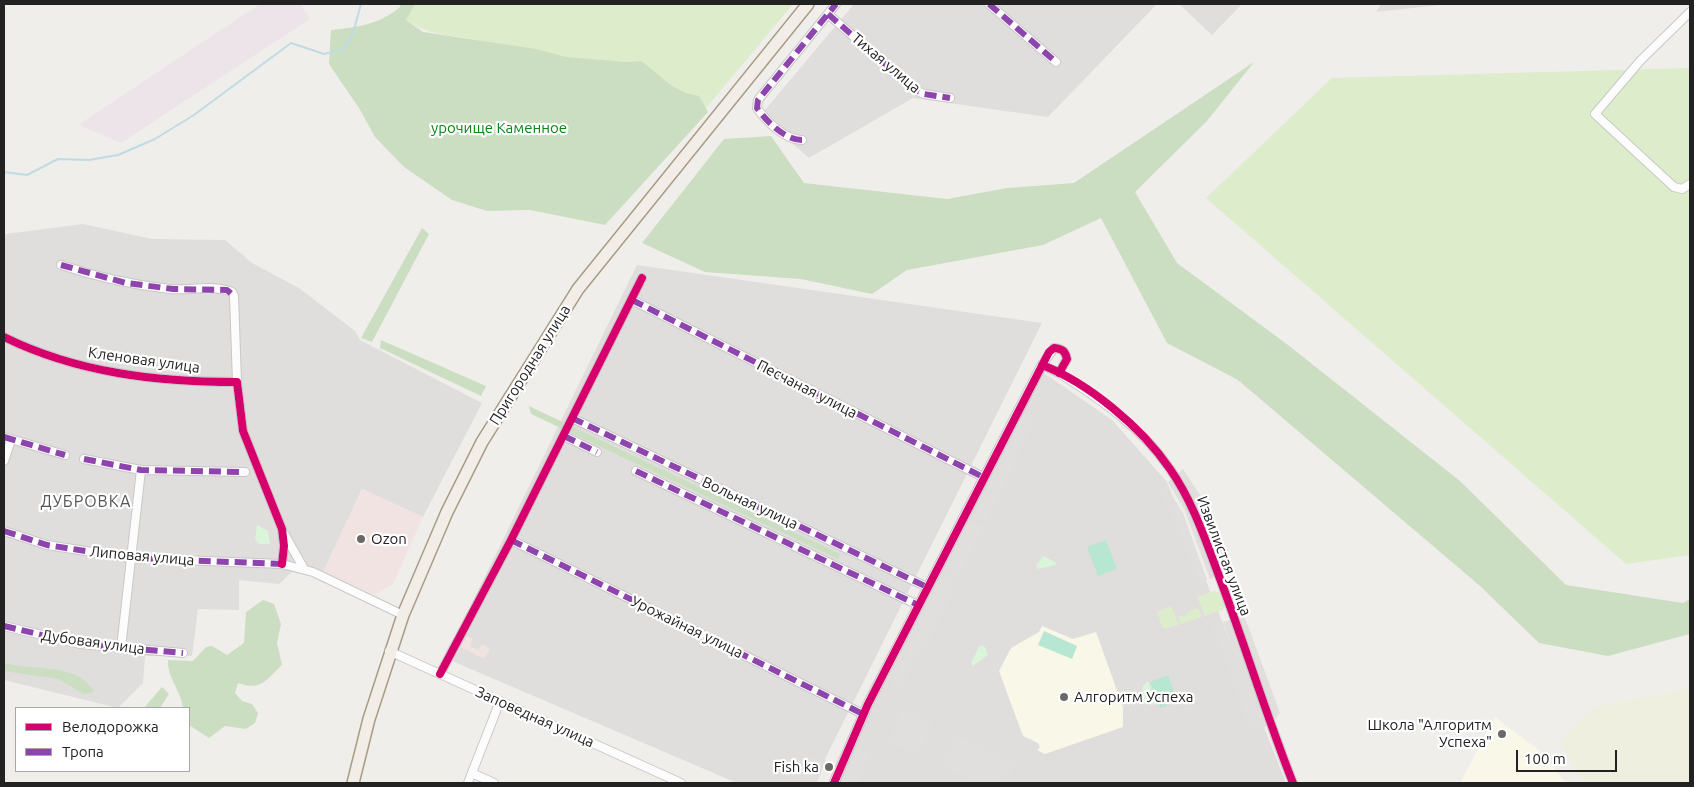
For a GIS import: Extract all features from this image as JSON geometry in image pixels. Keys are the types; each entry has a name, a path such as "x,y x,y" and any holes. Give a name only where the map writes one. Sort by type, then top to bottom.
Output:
{"main road":[{"name":"Пригородная улица","path":"353,783 389,651 447,512 482,442 578,289 808,4"}],"street":[{"path":"802,140 793,140 764,117 757,108 758,100 836,4"},
{"path":"989,4 1056,62"},
{"path":"1690,12 1640,61 1594,114 1674,187 1682,189 1690,184"},
{"name":"Тихая улица","path":"828,14 915,90 924,94 950,98"},
{"path":"61,265 126,283 172,289 227,290 234,296 237,382 243,431 282,529 304,569"},
{"path":"440,674 511,540 642,278"},
{"name":"Песчаная улица","path":"632,300 983,477"},
{"name":"Кленовая улица","path":"4,338 46,355 111,373 174,381 237,382"},
{"path":"834,783 863,714 927,587 1042,365 1049,352 1054,348 1061,348 1065,352 1067,359 1059,373"},
{"name":"Извилистая улица","path":"1042,365 1059,373 1097,397 1152,446 1170,469 1193,508 1232,611 1271,729 1293,783"},
{"name":"Вольная улица","path":"572,418 927,587"},
{"path":"564,436 597,452"},
{"path":"4,461 8,438 65,454"},
{"path":"84,460 141,470 246,472"},
{"path":"121,648 141,470"},
{"name":"Вольная улица","path":"636,471 918,605"},
{"path":"282,529 284,546 282,564"},
{"name":"Липовая улица","path":"4,531 47,545 131,558 282,564 304,569 403,615"},
{"name":"Урожайная улица","path":"511,540 863,714"},
{"name":"Дубовая улица","path":"4,626 80,644 183,653"},
{"name":"Заповедная улица","path":"389,651 681,783"},
{"path":"468,783 500,701"},
{"path":"472,773 494,783"}],"shaded area":[{"path":"260,4 300,4 310,19 121,143 78,125"},
{"path":"854,4 1157,4 1048,117 913,98 809,158 760,116"},
{"path":"1179,4 1242,4 1212,35"},
{"path":"1381,4 1449,4 1376,12"},
{"path":"83,224 152,239 225,240 252,263 299,288 355,331 360,340 482,403 423,517 362,489 323,572 301,563 279,584 239,580 239,610 198,609 192,656 145,656 143,683 119,707 4,680 4,237 6,234"},
{"path":"637,265 1042,323 813,783 737,783 445,658"},
{"path":"1044,373 1112,420 1167,482 1286,783 838,783 843,765"},
{"path":"1022,416 1035,422 987,521 974,515"},
{"path":"1183,469 1203,500 1229,570 1210,579 1185,511 1168,482"},
{"path":"1166,486 1183,513 1207,580 1199,584 1174,518 1159,491"},
{"path":"362,489 423,517 393,584 375,595 323,572"},
{"path":"970,520 984,527 959,576 946,569"},
{"path":"943,574 958,581 924,653 918,651 900,691 890,686"},
{"path":"1244,615 1280,713 1272,725 1262,728 1223,622"},
{"path":"1221,621 1259,726 1250,729 1212,625"},
{"name":"Алгоритм Успеха","path":"1042,626 1073,639 1096,632 1123,707 1123,727 1045,754 1037,750 1040,747 1038,743 1023,736 999,671 1011,648 1039,632"},
{"path":"467,636 473,639 470,646 478,650 482,644 490,649 484,659 461,647"},
{"path":"903,708 933,722 918,756 887,742"},
{"name":"Школа \"Алгоритм Успеха\"","path":"1495,717 1541,752 1566,783 1460,783"},
{"path":"956,735 1016,763 1009,778 949,749"},
{"path":"856,749 870,754 859,783 843,783"},
{"path":"948,751 1008,780 1006,783 978,783 941,765"},
{"path":"812,755 826,760 817,783 799,783"}],"green space":[{"name":"урочище Каменное","path":"400,4 415,4 406,20 423,32 536,49 566,57 626,62 641,61 674,87 699,96 708,112 605,225 530,210 487,211 452,200 404,167 375,137 359,108 329,64 331,30 359,26 384,18 400,7"},
{"path":"410,4 793,4 706,108 672,89 641,61 620,62 579,59 441,34 424,29 406,20"},
{"path":"1254,62 1207,121 1135,192 1177,263 1288,345 1460,481 1566,585 1683,603 1690,599 1690,634 1608,656 1539,643 1480,586 1238,380 1167,343 1101,218 1043,245 907,270 872,294 801,279 705,272 642,243 724,139 771,136 804,183 947,199 1007,188 1074,183"},
{"path":"1690,68 1690,555 1626,564 1206,198 1332,78"},
{"path":"422,228 429,234 372,342 361,338"},
{"path":"381,340 486,386 481,396 380,348"},
{"path":"529,406 840,554 838,559 531,414"},
{"path":"257,525 268,531 270,544 259,544 255,540"},
{"path":"1106,540 1117,569 1098,576 1087,547"},
{"path":"1043,556 1055,562 1056,565 1038,569 1036,566"},
{"path":"1214,591 1221,593 1226,606 1222,610 1205,616 1197,597"},
{"path":"263,600 274,604 281,624 277,643 282,665 267,680 258,685 252,686 238,683 235,693 242,701 252,704 258,713 255,723 246,729 225,726 209,738 190,726 190,707 183,707 180,695 170,673 168,660 193,661 206,647 212,646 227,655 244,643 246,612"},
{"path":"1171,606 1179,625 1163,629 1157,612"},
{"path":"1198,608 1202,617 1181,624 1178,615 1185,617 1188,612"},
{"path":"1044,631 1077,646 1072,659 1038,645"},
{"path":"980,645 985,647 988,655 973,666 971,663"},
{"path":"4,663 66,672 78,676 87,682 94,692 84,694 58,679 4,671"},
{"path":"1168,675 1177,701 1160,708 1150,682"},
{"path":"1148,681 1156,703 1154,705 1144,703 1141,699 1143,686"},
{"path":"162,687 169,694 161,707 145,707"},
{"path":"1690,688 1690,783 1583,783 1560,741 1594,707"}],"waterway":[{"path":"4,172 27,175 58,159 89,160 118,155 155,139 194,115 291,43 324,54 344,49 353,33 361,4"}],"marked path":[{"path":"802,140 789,137 771,124 757,108 758,100 836,4"},
{"path":"989,4 1056,62"},
{"path":"828,14 915,90 924,94 950,98"},
{"path":"61,265 126,283 173,289 227,290 234,296"},
{"path":"632,300 983,477"},
{"path":"572,418 927,587"},
{"path":"564,436 597,452"},
{"path":"4,437 65,455"},
{"path":"84,459 141,470 245,472"},
{"path":"636,471 918,605"},
{"path":"4,531 47,545 131,558 282,564"},
{"path":"511,540 863,714"},
{"path":"4,626 80,644 183,653"}],"cycle path":[{"path":"440,674 511,540 642,278"},
{"path":"4,337 60,359 118,373 177,380 237,382 243,431 282,529 284,546 282,564"},
{"path":"834,783 868,704 1049,352 1054,348 1063,351 1067,359 1059,373"},
{"path":"1042,365 1078,383 1113,408 1145,438 1178,482 1192,508 1209,548 1293,783"}],"place":[{"name":"Ozon","path":"361,539"},
{"name":"Алгоритм Успеха","path":"1064,697"},
{"name":"Школа \"Алгоритм Успеха\"","path":"1502,734"},
{"name":"Fish ka","path":"829,767"}],"district":[{"name":"ДУБРОВКА","path":"86,502"}]}
